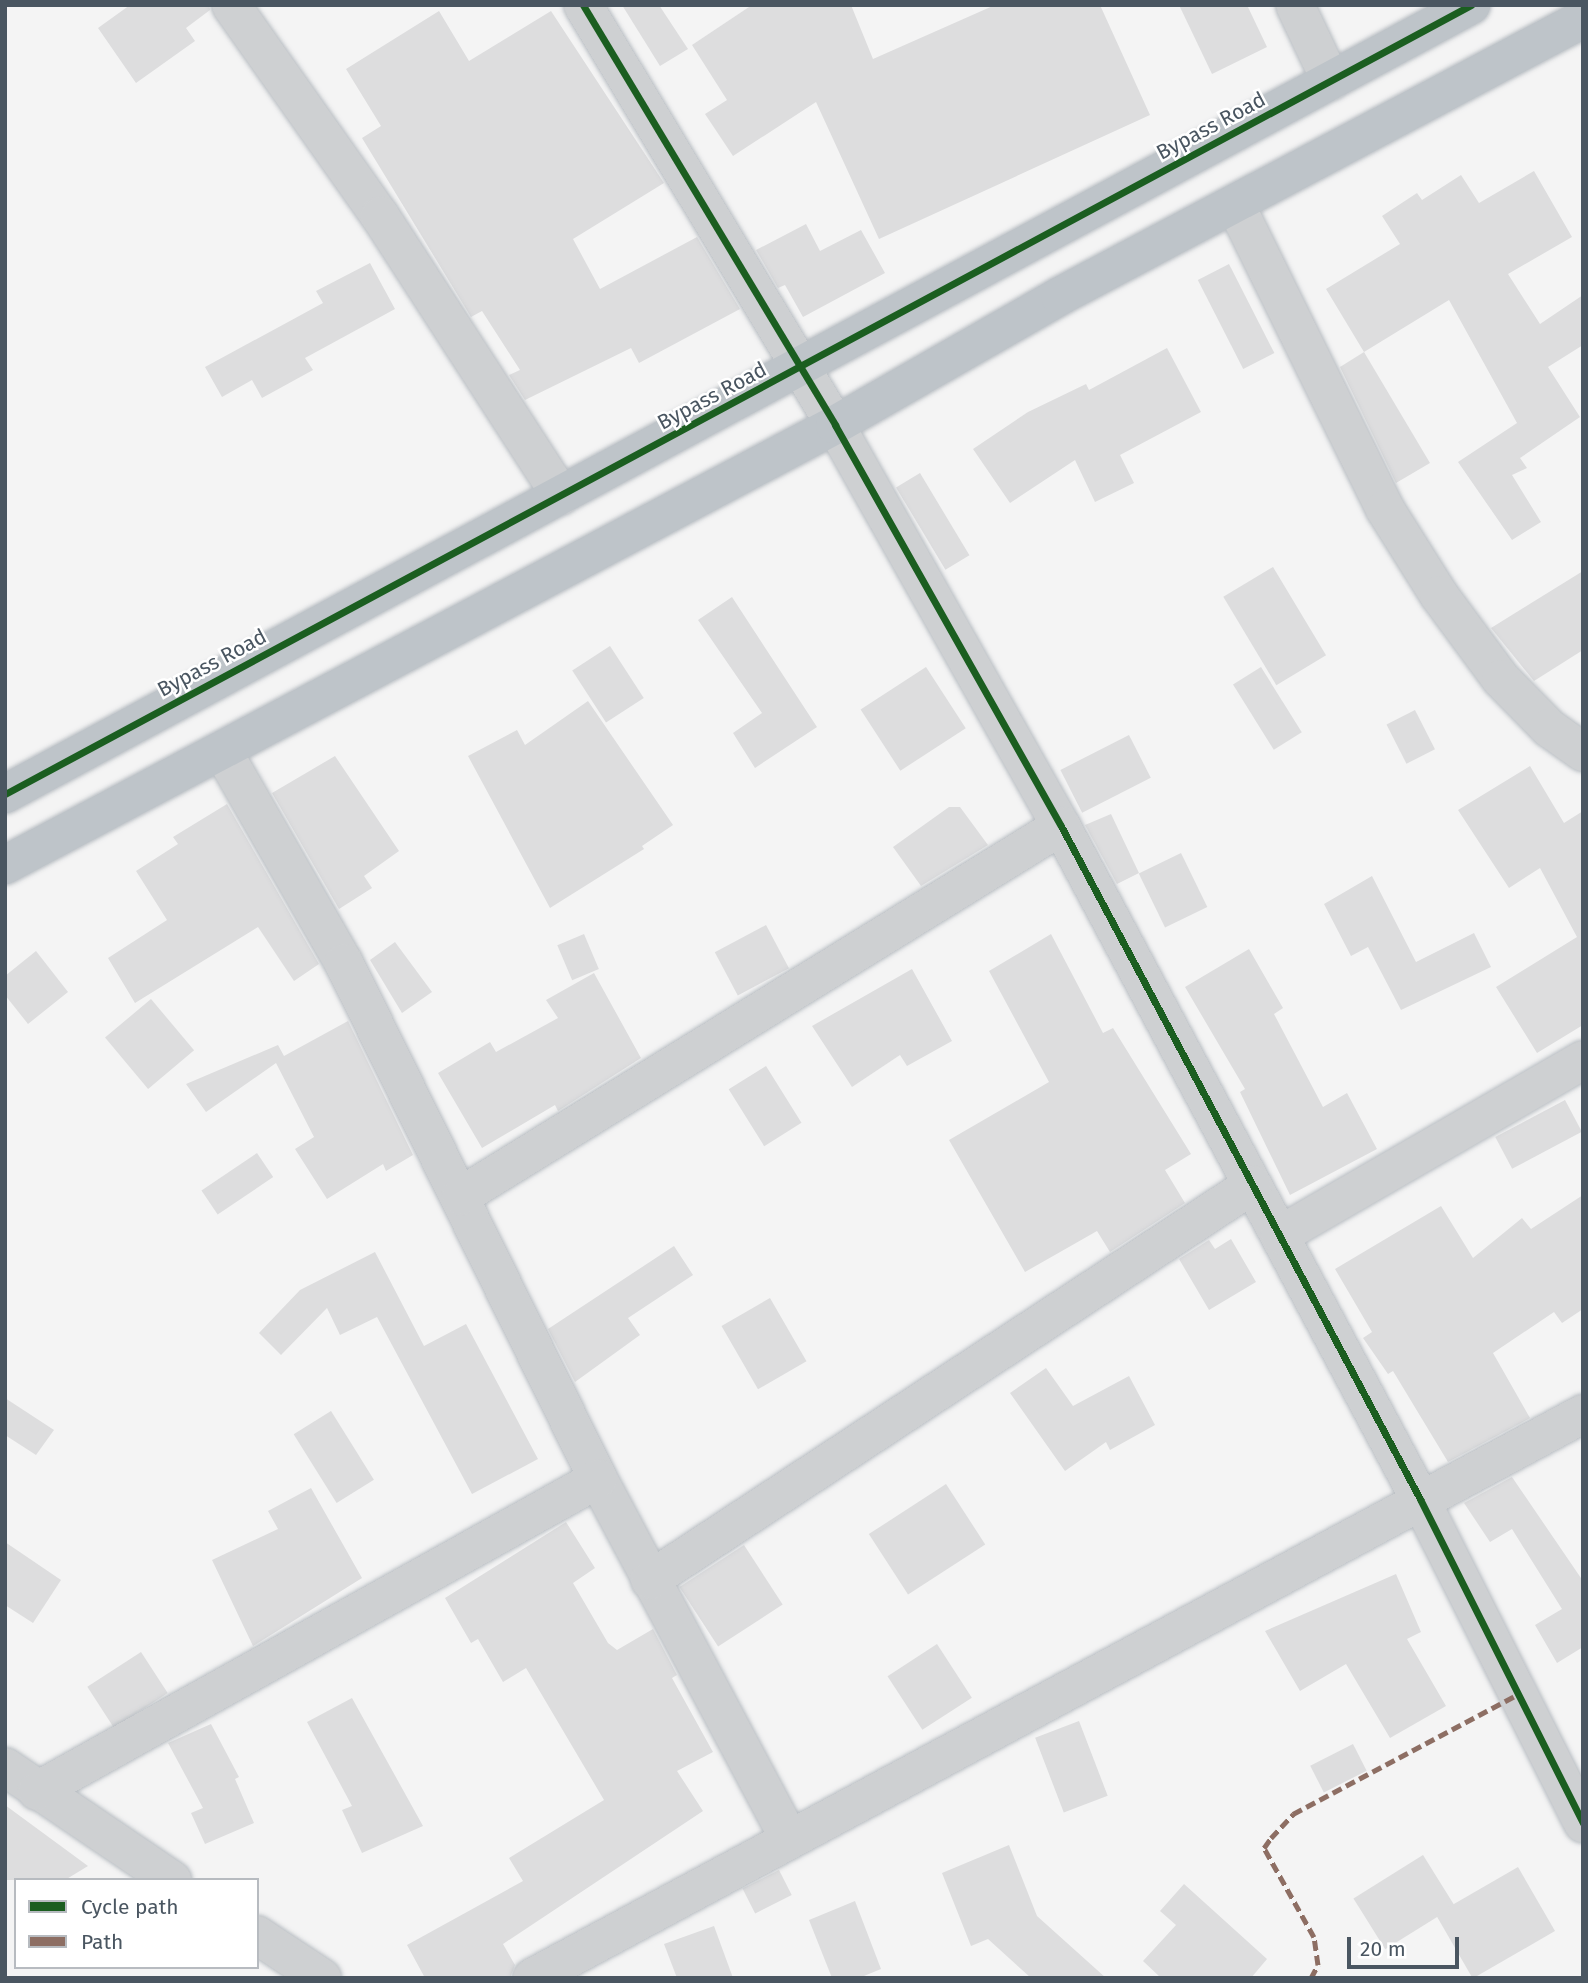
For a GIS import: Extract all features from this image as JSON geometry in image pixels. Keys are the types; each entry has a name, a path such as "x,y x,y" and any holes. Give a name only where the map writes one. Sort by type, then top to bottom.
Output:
{"highway":[{"name":"Bypass Road","path":"5,794 801,368 1471,5"},
{"path":"5,865 223,752 835,425 1059,296 1583,19"},
{"path":"1026,246 1059,296"}],"street":[{"path":"231,5 380,216 561,496"},
{"path":"583,5 835,425 1061,826 1420,1499 1583,1823"},
{"path":"1295,5 1331,81"},
{"path":"1235,204 1385,509 1439,595 1501,679 1549,728 1583,752"},
{"path":"223,752 344,962 598,1479 788,1837"},
{"path":"461,1196 1061,826"},
{"path":"1280,1235 1583,1060"},
{"path":"650,1580 1252,1185"},
{"path":"532,1978 788,1837 1583,1413"},
{"path":"37,1791 598,1479"},
{"path":"5,1767 169,1878"},
{"path":"259,1936 322,1978"}],"building":[{"path":"130,5 209,5 210,10 186,28 195,41 136,83 98,28"},
{"path":"622,5 659,5 688,49 660,66"},
{"path":"752,5 851,5 873,59 995,5 1100,5 1150,115 879,239 816,102 733,156 705,114 727,100 692,45"},
{"path":"1179,5 1247,5 1267,47 1212,74"},
{"path":"439,11 469,61 551,11 664,183 573,239 600,289 697,237 740,309 639,363 631,348 525,400 509,375 520,370 482,311 471,317 362,138 381,126 346,69"},
{"path":"1534,171 1572,237 1508,274 1540,324 1583,295 1583,345 1548,367 1580,417 1520,458 1527,468 1512,475 1541,522 1512,540 1458,462 1517,423 1449,300 1364,352 1326,289 1400,244 1382,216 1417,193 1422,200 1461,175 1479,203"},
{"path":"806,224 820,251 861,230 885,273 803,317 785,285 778,288 756,250"},
{"path":"370,263 395,309 305,358 313,370 262,398 252,380 222,397 205,367 323,303 316,291"},
{"path":"1229,264 1274,353 1243,369 1198,280"},
{"path":"1167,348 1201,412 1120,455 1134,483 1095,502 1075,460 1010,503 973,449 1028,412 1086,384 1089,390"},
{"path":"1364,352 1430,463 1396,483 1340,367"},
{"path":"920,473 969,555 945,570 896,487"},
{"path":"1273,567 1326,655 1276,685 1223,597"},
{"path":"1583,571 1583,650 1534,681 1491,628"},
{"path":"732,597 817,727 755,768 733,733 762,713 698,620"},
{"path":"610,646 644,698 606,723 572,671"},
{"path":"926,667 966,728 900,771 861,709"},
{"path":"1261,667 1302,732 1274,750 1233,684"},
{"path":"588,701 673,825 642,846 644,849 550,908 468,756 517,730 525,745"},
{"path":"1415,710 1435,749 1406,764 1386,725"},
{"path":"1129,735 1151,778 1082,813 1060,770"},
{"path":"335,756 399,851 364,876 372,888 339,909 272,793"},
{"path":"1530,766 1564,823 1583,811 1583,1025 1537,1053 1496,987 1577,937 1540,868 1509,888 1458,810"},
{"path":"227,804 319,964 294,981 258,927 135,1003 108,958 167,920 136,871 178,844 173,837"},
{"path":"949,807 960,807 988,845 921,886 893,847"},
{"path":"1111,814 1139,873 1117,884 1085,825"},
{"path":"1181,853 1207,907 1165,928 1139,874"},
{"path":"1372,876 1416,962 1474,933 1491,967 1401,1010 1368,947 1351,956 1324,904"},
{"path":"766,925 789,968 738,995 715,952"},
{"path":"584,934 599,969 572,980 557,945"},
{"path":"1051,934 1103,1033 1113,1028 1191,1154 1165,1170 1185,1203 1110,1252 1097,1231 1025,1272 949,1140 1049,1082 989,971"},
{"path":"395,942 432,992 402,1013 370,960"},
{"path":"1249,949 1283,1008 1274,1014 1323,1107 1347,1093 1377,1149 1290,1195 1240,1092 1245,1089 1185,987"},
{"path":"36,951 68,992 28,1024 5,995 5,976"},
{"path":"912,969 952,1041 907,1066 900,1055 852,1087 812,1026"},
{"path":"594,973 641,1058 558,1111 555,1105 482,1148 438,1073 490,1042 496,1052 558,1018 546,1000"},
{"path":"151,999 194,1050 148,1089 105,1038"},
{"path":"348,1021 413,1155 386,1171 383,1164 327,1199 295,1149 314,1137 276,1063 206,1112 186,1084 278,1045 284,1056"},
{"path":"766,1066 802,1123 764,1146 729,1089"},
{"path":"1565,1100 1582,1132 1512,1169 1495,1137"},
{"path":"257,1153 273,1177 218,1215 201,1190"},
{"path":"1583,1195 1583,1309 1562,1323 1554,1312 1493,1353 1530,1418 1448,1462 1393,1371 1388,1374 1363,1338 1372,1332 1335,1269 1441,1206 1473,1258 1522,1218 1531,1229"},
{"path":"1231,1239 1256,1282 1209,1310 1179,1259 1209,1240 1215,1249"},
{"path":"674,1246 693,1275 628,1318 640,1335 575,1382 548,1329"},
{"path":"375,1252 424,1346 466,1324 538,1459 472,1494 377,1317 340,1335 327,1308 281,1355 259,1333 300,1290"},
{"path":"770,1298 806,1361 758,1389 722,1326"},
{"path":"1046,1368 1073,1406 1129,1376 1155,1425 1110,1450 1106,1442 1065,1471 1010,1393"},
{"path":"5,1398 54,1430 36,1455 5,1435"},
{"path":"331,1411 374,1480 337,1503 294,1434"},
{"path":"1512,1477 1583,1581 1583,1647 1557,1663 1535,1625 1562,1609 1512,1529 1490,1542 1464,1503"},
{"path":"946,1484 985,1544 908,1594 869,1534"},
{"path":"311,1488 362,1578 253,1646 212,1560 278,1529 268,1511"},
{"path":"566,1522 595,1568 573,1583 608,1643 617,1650 653,1629 677,1675 672,1678 713,1752 677,1771 703,1811 503,1944 515,1965 510,1978 425,1978 407,1945 523,1881 509,1858 604,1800 526,1668 503,1682 478,1639 471,1643 445,1598"},
{"path":"5,1542 61,1580 33,1623 5,1605"},
{"path":"744,1545 783,1605 718,1646 679,1587"},
{"path":"1396,1574 1421,1632 1407,1639 1446,1706 1390,1738 1346,1664 1300,1691 1265,1631"},
{"path":"937,1644 972,1698 922,1730 888,1676"},
{"path":"141,1652 168,1693 114,1728 87,1687"},
{"path":"352,1698 423,1826 362,1853 342,1810 352,1806 307,1722"},
{"path":"1079,1721 1108,1796 1064,1813 1035,1738"},
{"path":"211,1724 239,1777 235,1779 254,1823 205,1844 191,1813 203,1808 168,1743"},
{"path":"1353,1744 1367,1771 1324,1793 1310,1766"},
{"path":"5,1805 88,1866 68,1878 5,1880"},
{"path":"1009,1845 1037,1916 1106,1978 1031,1978 988,1939 971,1946 942,1873"},
{"path":"1423,1855 1455,1906 1385,1949 1353,1898"},
{"path":"1518,1867 1555,1931 1472,1978 1436,1914"},
{"path":"779,1870 792,1895 755,1914 742,1889"},
{"path":"1184,1884 1267,1959 1251,1978 1161,1978 1143,1961 1176,1925 1160,1911"},
{"path":"855,1901 881,1969 859,1978 832,1978 809,1920"},
{"path":"714,1926 733,1978 677,1978 664,1944"}],"marked path":[{"path":"1311,1978 1318,1965 1314,1937 1264,1848 1271,1838 1293,1814 1519,1694"}],"cycle path":[{"path":"583,5 835,425 1061,826 1420,1499 1583,1823"},
{"path":"5,794 1471,5"}]}
